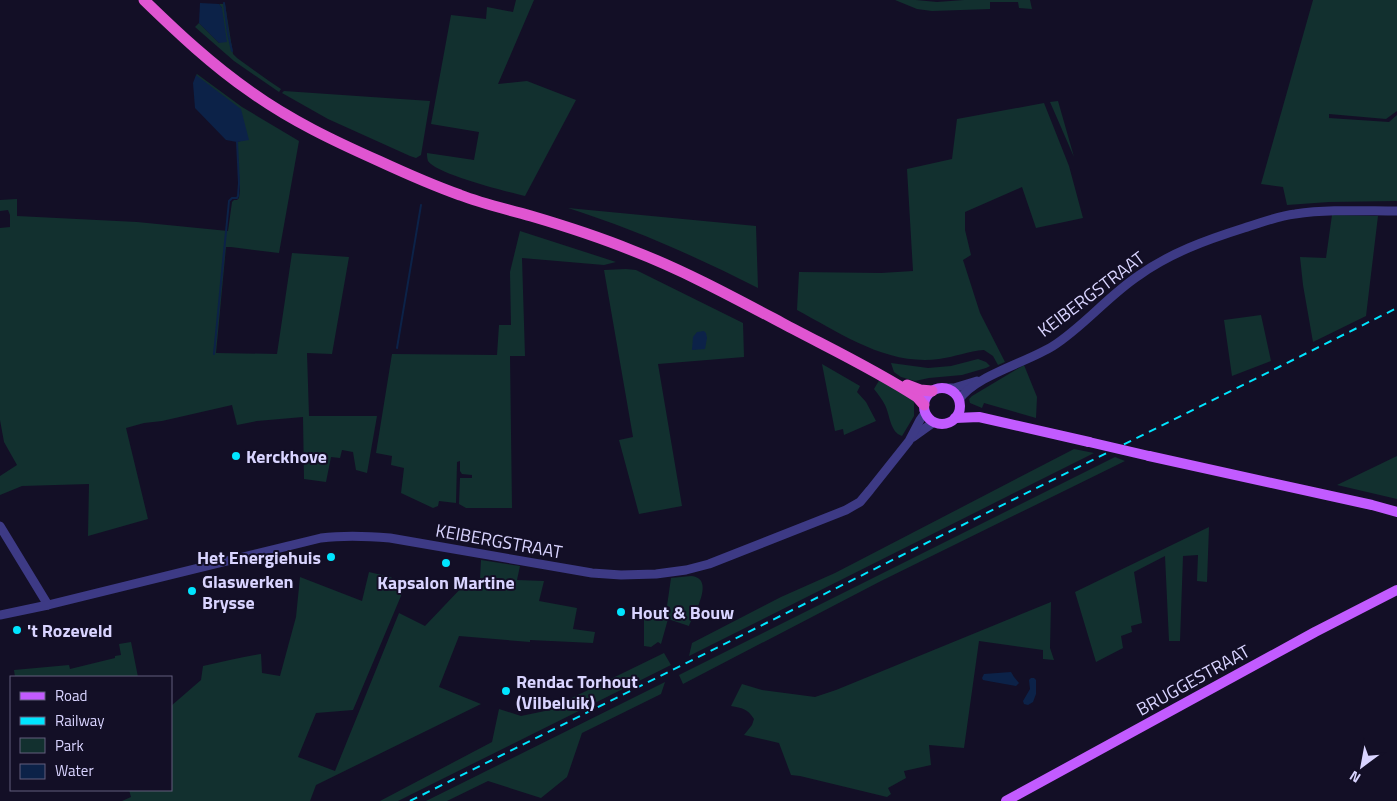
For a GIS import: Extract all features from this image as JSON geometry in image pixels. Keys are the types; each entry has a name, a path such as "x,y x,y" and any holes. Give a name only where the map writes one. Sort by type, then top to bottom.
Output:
{"highway":[{"path":"144,0 183,38 230,77 285,114 331,139 459,195 575,229 632,250 715,288 862,364 920,390 932,391"},
{"path":"862,364 917,397 925,409"}],"main road":[{"path":"938,388 945,388 956,394 959,402 959,412 951,421 945,423 934,422 929,418 925,409 925,400 932,391 938,388"},
{"path":"959,402 979,417"},
{"path":"955,418 979,417 1397,512"},
{"name":"BRUGGESTRAAT","path":"1006,801 1298,641 1397,590"}],"street":[{"name":"KEIBERGSTRAAT","path":"945,388 954,388 982,380 1051,347 1125,285 1156,264 1190,247 1284,215 1316,211 1397,210"},
{"name":"KEIBERGSTRAAT","path":"959,402 962,395 982,380"},
{"name":"KEIBERGSTRAAT","path":"0,615 321,538 341,535 390,538 592,573 621,576 686,570 709,564 853,506 870,490 909,440 925,409"},
{"name":"KEIBERGSTRAAT","path":"909,440 934,422"},
{"path":"0,526 48,604"}],"green space":[{"path":"516,0 534,0 498,84 527,81 576,100 525,196 458,177 434,166 428,161 427,156 427,153 474,160 479,132 431,124 451,15 486,19 487,7 513,12"},
{"path":"895,0 937,2 1030,0 1032,9 1019,8 1018,2 990,2 990,9 932,11 917,9"},
{"path":"1313,0 1397,0 1397,111 1386,119 1329,114 1329,118 1389,122 1397,115 1397,201 1287,205 1283,187 1261,184"},
{"path":"219,4 225,4 233,54 281,89 279,92 234,61 195,27 199,23 219,43 222,8"},
{"path":"197,74 242,107 299,141 279,253 226,247 216,353 277,354 292,253 349,257 332,354 307,353 309,416 377,416 367,473 356,470 353,452 342,450 340,458 331,457 326,482 304,479 303,417 257,421 237,425 232,405 162,421 144,423 126,428 148,519 88,536 89,484 22,486 0,495 0,476 17,465 4,442 0,420 0,228 10,227 10,215 8,210 0,211 0,200 17,199 17,216 137,222 228,231 232,202 239,198 240,190 237,142 248,139"},
{"path":"284,91 430,101 421,155 416,158 410,156 328,119 282,93"},
{"path":"1058,101 1074,157 1050,102"},
{"path":"1044,103 1069,166 1083,218 1036,228 1022,187 965,212 965,230 971,255 963,260 980,313 1005,362 998,365 993,356 984,350 939,359 901,358 865,346 797,310 799,272 881,273 913,271 907,169 952,159 957,119"},
{"path":"568,208 756,226 758,288 665,244"},
{"path":"1332,215 1378,216 1366,316 1313,342 1300,257 1326,258"},
{"path":"520,231 616,262 604,265 522,258 525,356 510,356 512,508 466,508 459,504 460,478 472,478 472,475 462,474 460,471 460,461 457,462 456,503 439,501 438,506 433,508 401,493 404,468 391,465 392,456 376,453 392,354 497,355 499,325 511,325 510,272"},
{"path":"604,270 636,270 743,323 744,357 658,364 682,506 639,514 619,440 633,437"},
{"path":"1261,315 1271,361 1232,376 1224,320"},
{"path":"978,359 990,366 962,375 915,381 901,377 894,372 891,363 928,368 951,366"},
{"path":"822,364 860,386 857,392 866,402 876,421 844,435 843,429 835,431"},
{"path":"1024,365 1037,397 1036,418 984,403 982,408 970,403 969,399 972,396"},
{"path":"880,379 914,399 914,416 902,436 895,431 885,405 874,389"},
{"path":"1074,449 1094,453 689,656 692,643 781,597 835,573"},
{"path":"1397,456 1397,499 1337,485"},
{"path":"1115,457 1125,461 881,581 683,684 679,675"},
{"path":"1209,527 1207,582 1197,581 1198,555 1183,556 1180,641 1169,641 1165,556 1134,572 1142,623 1131,626 1132,632 1121,636 1123,648 1096,662 1075,592"},
{"path":"481,560 520,566 517,580 544,581 539,601 577,608 573,629 595,632 593,643 530,640 530,642 459,636 439,687 481,704 316,785 310,801 122,801 131,797 129,791 172,791 172,705 201,680 203,666 261,654 262,673 280,676 296,617 300,577 362,601 369,572 390,577 406,584 353,710 316,713 298,757 335,771 399,613 425,626 464,585 472,579 480,579"},
{"path":"691,576 698,578 702,583 703,590 689,626 668,619 661,644 658,642 651,647 644,646 644,620 652,620 652,613 668,616 670,607 667,606 671,578"},
{"path":"1051,602 1050,648 1054,660 1043,659 1043,650 979,641 964,748 929,745 931,765 904,771 906,778 888,788 891,794 887,797 791,775 779,743 744,735 754,719 744,710 731,706 742,684 762,690 815,697"},
{"path":"131,642 138,676 15,676 14,670 69,665 70,669 115,658 115,656 121,655 119,644"},
{"path":"664,653 671,665 398,801 380,801 492,742 499,709 521,716 545,711"},
{"path":"665,682 661,694 582,733 567,777 541,798 488,781 447,801 426,801"}],"water":[{"path":"200,3 219,4 222,8 227,42 219,43 199,23"},
{"path":"196,75 241,109 249,140 237,142 226,140 195,108 193,83"},
{"path":"704,331 707,338 705,349 692,350 693,337 697,332"},
{"path":"1011,672 1019,683 1016,686 983,680 982,678 984,674"},
{"path":"1031,678 1036,680 1036,694 1033,702 1028,705 1024,704 1023,701 1030,689 1029,680"}],"waterway":[{"path":"224,3 232,51"},
{"path":"214,354 229,201 238,196 237,142"},
{"path":"397,348 421,205"}],"railway":[{"path":"410,801 1397,308"}],"place":[{"name":"Kerckhove","path":"236,456"},
{"name":"Het Energiehuis","path":"331,557"},
{"name":"Kapsalon Martine","path":"446,563"},
{"name":"Glaswerken Brysse","path":"192,591"},
{"name":"Hout & Bouw","path":"621,612"},
{"name":"'t Rozeveld","path":"17,630"},
{"name":"Rendac Torhout (Vilbeluik)","path":"506,691"}]}
